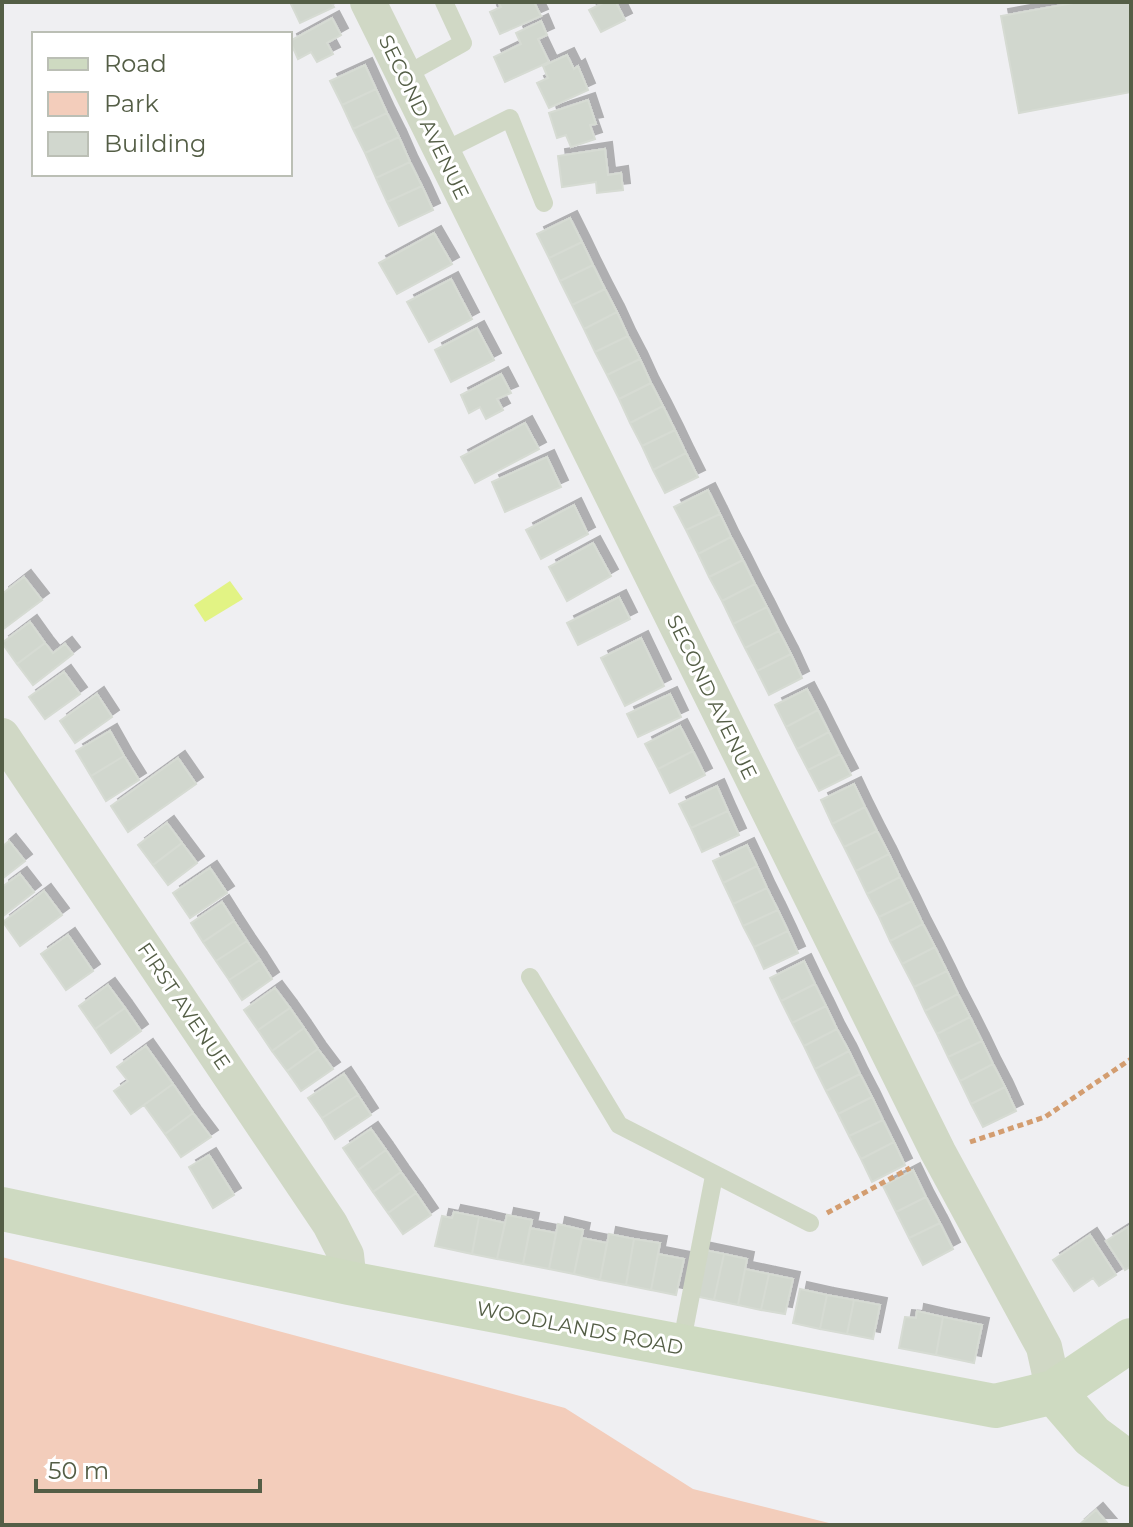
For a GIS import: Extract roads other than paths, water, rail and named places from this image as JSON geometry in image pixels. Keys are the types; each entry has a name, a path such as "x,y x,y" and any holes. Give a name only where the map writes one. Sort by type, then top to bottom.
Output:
{"street":[{"name":"SECOND AVENUE","path":"368,2 402,77 938,1152 1044,1347 1054,1392"},
{"name":"FIRST AVENUE","path":"2,736 330,1224 346,1255 349,1283"},
{"name":"WOODLANDS ROAD","path":"2,1209 349,1283 995,1406 1054,1392"},
{"path":"1131,1340 1054,1392 1092,1436 1131,1465"}],"lane":[{"path":"402,77 463,43 444,2"},
{"path":"442,152 510,118 544,203"},
{"path":"530,977 619,1125 810,1223"},
{"path":"680,1348 714,1176"}]}
